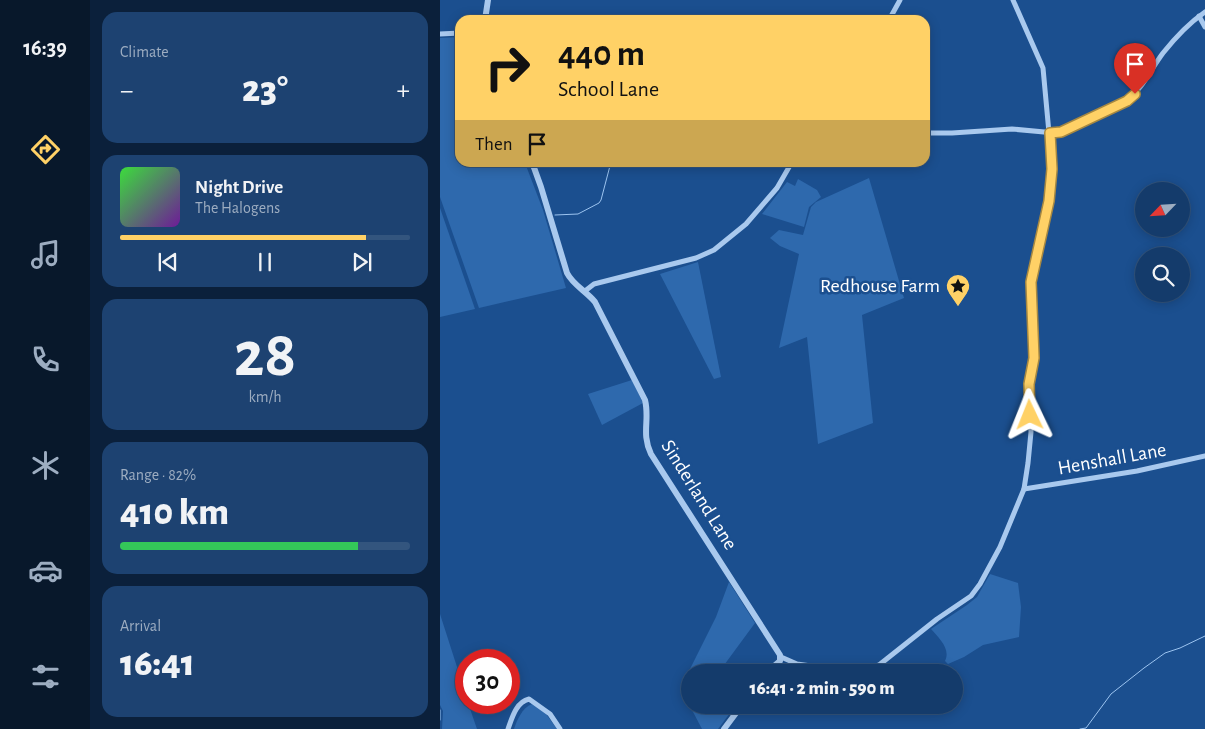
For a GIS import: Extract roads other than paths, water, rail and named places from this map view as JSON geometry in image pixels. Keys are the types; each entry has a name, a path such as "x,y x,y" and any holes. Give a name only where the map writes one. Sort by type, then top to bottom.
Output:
{"street":[{"path":"486,15 488,0"},
{"path":"892,15 900,0"},
{"path":"777,664 781,657 803,665 856,670 872,668 885,662 937,619 971,596 996,554 1024,490 1031,432 1029,397 1034,358 1031,282 1049,201 1052,169 1043,68 1012,0"},
{"path":"930,133 1012,129 1050,133 1061,132 1127,101 1135,94 1163,54 1188,25 1205,12"},
{"path":"1199,16 1205,27"},
{"path":"440,34 455,33"},
{"name":"Sinderland Lane","path":"534,167 567,272 571,279 585,291 600,312 645,400 647,411 646,439 651,454 781,657"},
{"path":"585,291 594,284 696,258 714,250 747,223 777,188 789,167"},
{"name":"Henshall Lane","path":"1024,490 1146,469 1205,456"},
{"path":"508,729 520,704 523,701 529,700 550,714 560,729"},
{"path":"724,729 735,714"}],"waterway":[{"path":"555,215 578,214 599,203 610,167"},
{"path":"1080,729 1086,728 1111,694 1144,668 1165,653 1205,636"},
{"path":"440,710 440,720"}],"place":[{"name":"Redhouse Farm","path":"958,307"}]}
